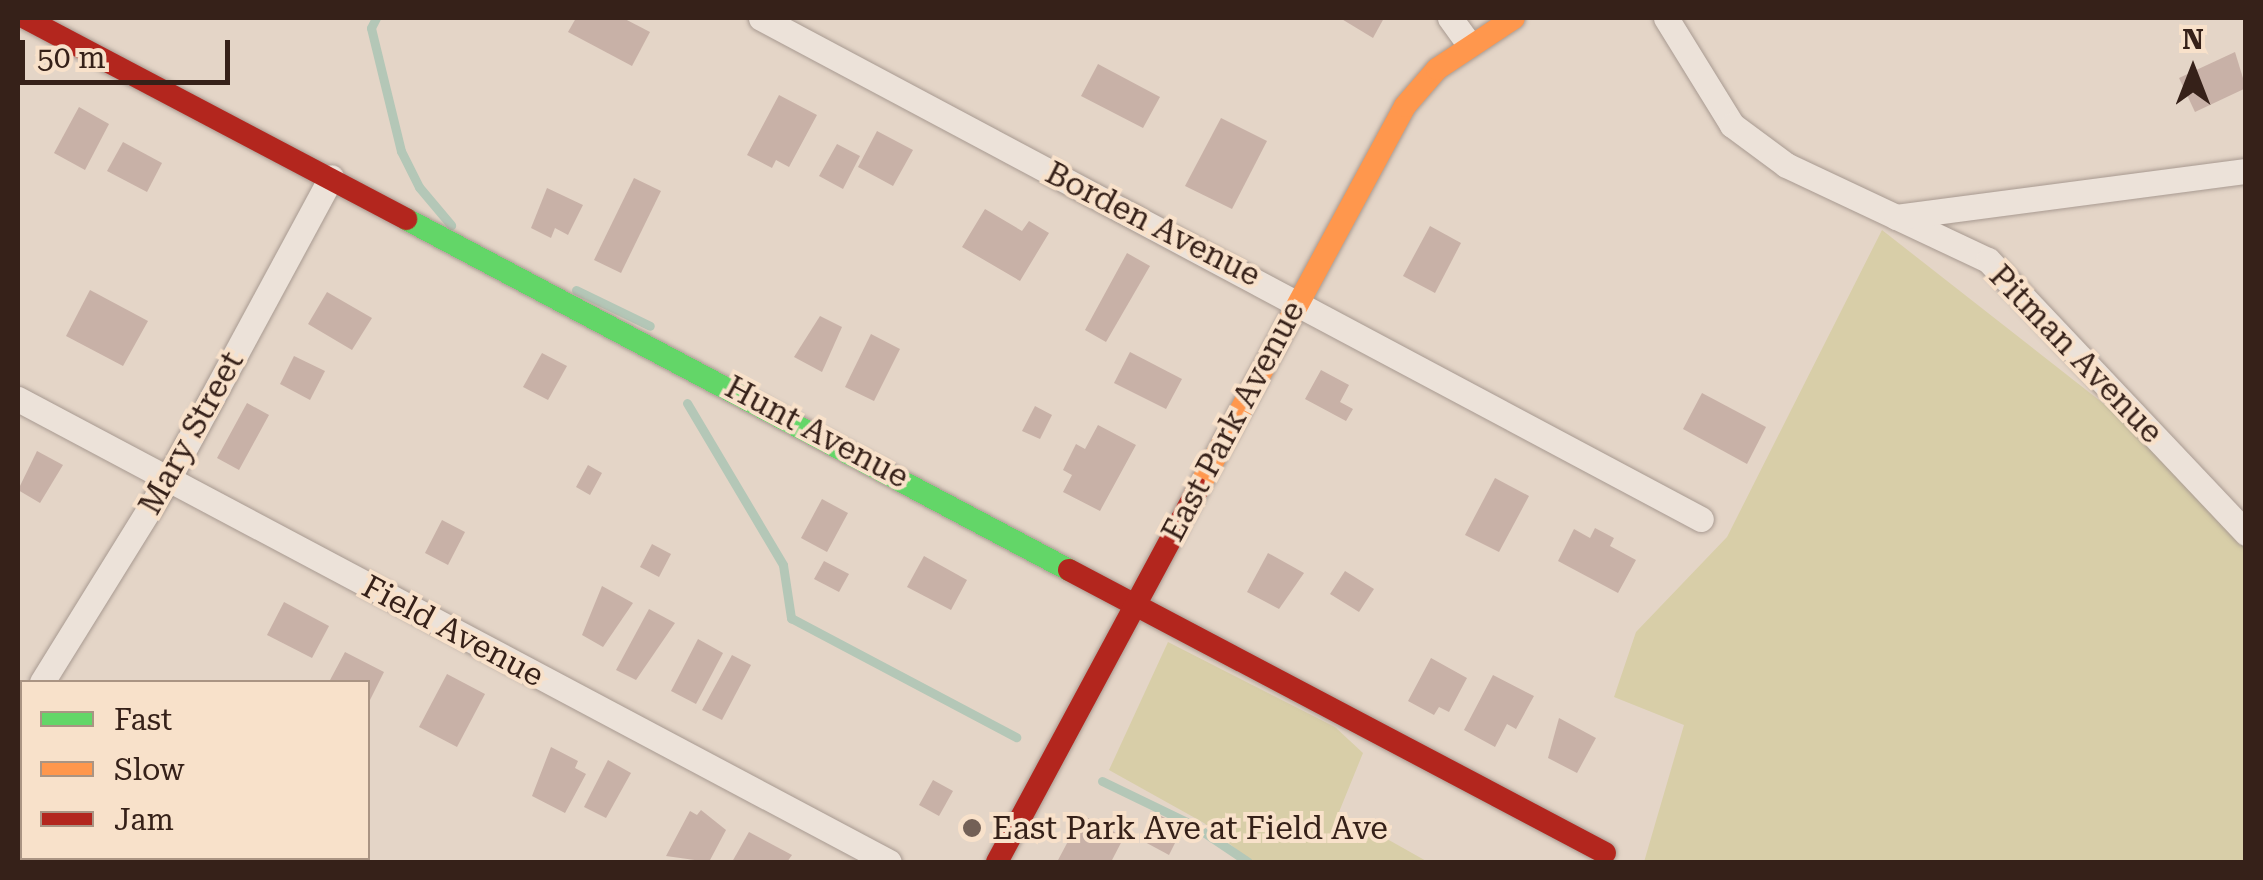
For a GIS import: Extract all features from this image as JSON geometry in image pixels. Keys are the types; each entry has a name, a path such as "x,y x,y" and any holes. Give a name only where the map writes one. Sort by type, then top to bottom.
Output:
{"street":[{"name":"Hunt Avenue","path":"25,18 1138,602 1606,853"},
{"name":"Borden Avenue","path":"761,18 1296,298 1702,519"},
{"path":"1450,18 1469,44"},
{"name":"East Park Avenue","path":"997,862 1296,298 1405,106 1469,44 1514,18"},
{"name":"Pitman Avenue","path":"1666,18 1707,94 1762,151 1988,260 2246,533"},
{"path":"1896,217 2246,171"},
{"name":"Mary Street","path":"43,680 168,480 331,178"},
{"name":"Field Avenue","path":"18,400 888,862"}],"shaded area":[{"path":"1882,230 2150,440 2245,547 2245,862 1644,862 1684,725 1614,697 1636,632 1727,537"},
{"path":"1168,642 1335,727 1363,753 1339,812 1428,862 1252,862 1204,823 1109,770"}],"building":[{"path":"576,18 623,18 650,32 632,66 568,32"},
{"path":"1340,18 1384,18 1373,38"},
{"path":"2235,52 2246,88 2195,112 2179,78"},
{"path":"1098,64 1160,97 1143,128 1081,96"},
{"path":"779,95 817,115 789,167 776,160 772,168 747,155"},
{"path":"79,107 109,124 85,170 54,153"},
{"path":"1221,118 1267,141 1232,209 1185,186"},
{"path":"877,131 913,150 893,186 858,167"},
{"path":"123,142 162,163 147,192 107,171"},
{"path":"837,144 860,156 843,189 819,176"},
{"path":"634,178 661,191 621,273 594,260"},
{"path":"547,188 583,205 568,235 555,228 551,238 531,228"},
{"path":"985,209 1022,231 1029,221 1049,233 1020,281 962,247"},
{"path":"1430,226 1461,243 1435,293 1403,276"},
{"path":"1127,253 1150,266 1106,342 1085,330"},
{"path":"90,290 148,321 123,366 66,336"},
{"path":"327,292 372,318 352,350 308,324"},
{"path":"820,316 842,327 822,372 794,357"},
{"path":"871,334 900,349 874,401 845,387"},
{"path":"1130,352 1182,379 1166,409 1114,383"},
{"path":"542,353 567,366 548,400 523,387"},
{"path":"294,356 325,371 310,400 280,384"},
{"path":"1321,370 1349,385 1340,402 1353,409 1346,421 1305,399"},
{"path":"1702,393 1766,427 1747,464 1683,429"},
{"path":"247,403 269,415 239,470 217,458"},
{"path":"1035,406 1052,415 1040,439 1022,431"},
{"path":"1098,425 1136,445 1100,511 1063,492 1072,475 1063,470 1076,444 1085,449"},
{"path":"37,451 63,465 40,503 18,490"},
{"path":"588,465 602,473 590,495 576,487"},
{"path":"1495,478 1529,496 1499,552 1465,535"},
{"path":"822,499 848,513 827,552 801,538"},
{"path":"442,520 465,532 448,565 425,553"},
{"path":"1595,528 1614,538 1610,546 1636,560 1618,593 1558,561 1574,529 1590,538"},
{"path":"652,544 671,554 659,577 640,567"},
{"path":"1268,553 1304,573 1279,609 1247,592"},
{"path":"924,556 967,580 951,610 907,587"},
{"path":"824,561 849,574 839,592 814,579"},
{"path":"1345,571 1374,589 1359,612 1330,594"},
{"path":"602,586 633,603 603,647 582,635"},
{"path":"284,602 329,626 312,658 267,635"},
{"path":"649,609 675,623 636,680 616,670"},
{"path":"698,639 723,653 696,704 671,691"},
{"path":"345,652 384,672 370,700 370,680 330,680"},
{"path":"732,655 751,665 722,720 702,710"},
{"path":"1431,658 1467,678 1449,712 1439,707 1434,715 1408,701"},
{"path":"447,674 485,694 457,747 419,727"},
{"path":"1493,675 1534,696 1516,729 1507,724 1495,747 1464,730"},
{"path":"1559,718 1596,738 1577,773 1548,758"},
{"path":"551,747 578,761 575,768 586,774 565,813 532,796"},
{"path":"608,760 631,773 606,818 584,807"},
{"path":"933,780 953,791 939,816 919,805"},
{"path":"701,810 726,830 709,862 666,856 690,811 697,815"},
{"path":"1157,814 1183,827 1169,855 1143,841"},
{"path":"1082,815 1124,837 1111,862 1057,862"},
{"path":"749,832 792,855 787,862 732,862"}],"waterway":[{"path":"376,18 371,28 401,151 419,187 451,225"},
{"path":"576,290 650,326"},
{"path":"687,403 783,565 791,618 1016,737"},
{"path":"1102,781 1193,825 1248,862"}],"traffic: fast":[{"path":"406,219 1069,570"}],"traffic: slow":[{"path":"1198,489 1405,106 1437,69 1514,18"}],"traffic: jam":[{"path":"25,18 406,219"},
{"path":"997,862 1198,489"},
{"path":"1069,570 1605,853"}],"place":[{"name":"East Park Ave at Field Ave","path":"972,828"}]}
